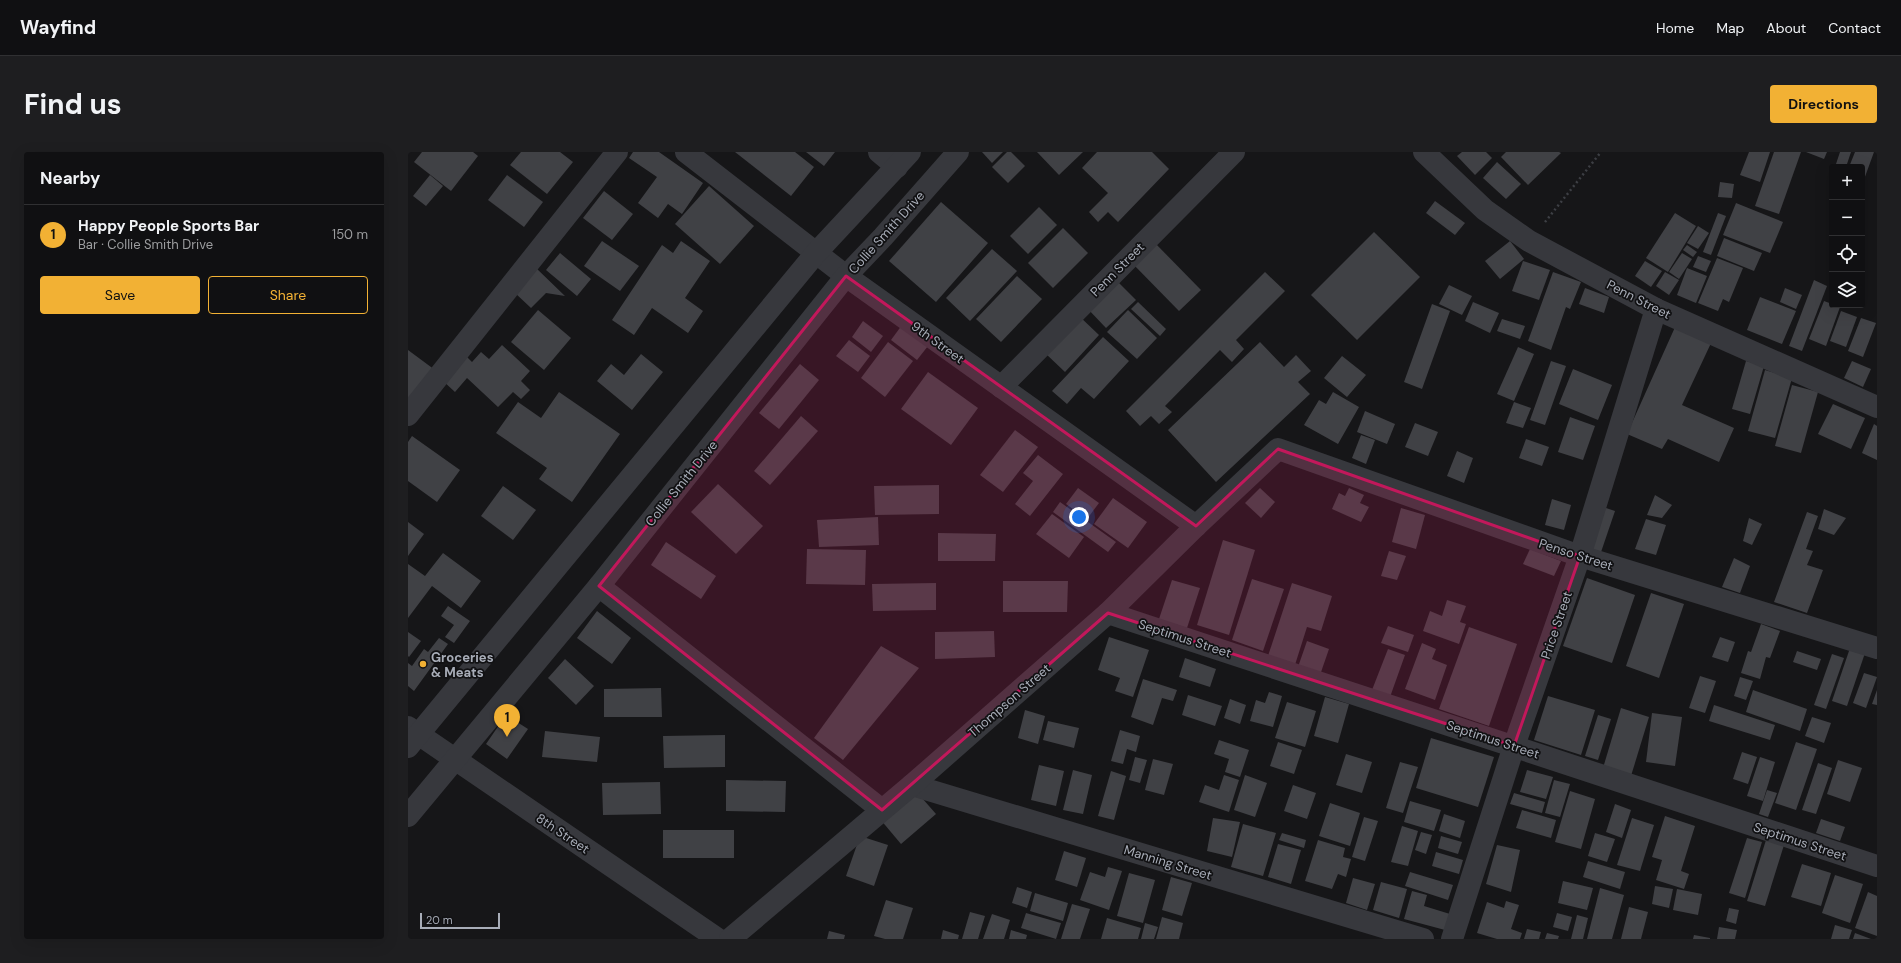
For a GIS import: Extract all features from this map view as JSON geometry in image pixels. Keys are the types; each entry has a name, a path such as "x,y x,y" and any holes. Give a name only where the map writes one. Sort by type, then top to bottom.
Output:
{"street":[{"path":"408,415 617,152"},
{"name":"9th Street","path":"686,152 846,276 1196,526"},
{"path":"411,736 816,253 904,159 879,152"},
{"name":"Collie Smith Drive","path":"408,816 599,586 846,276 883,238 958,152"},
{"name":"Penn Street","path":"1001,387 1234,152"},
{"name":"Penn Street","path":"1424,152 1485,210 1529,241 1656,309 1877,407"},
{"name":"Price Street","path":"1452,939 1514,746 1580,556 1656,309"},
{"name":"Penso Street","path":"1278,449 1580,556 1877,648"},
{"name":"Thompson Street","path":"730,939 912,785 1108,613 1196,526 1278,449"},
{"path":"599,586 882,810"},
{"name":"Septimus Street","path":"1108,613 1877,866"},
{"name":"8th Street","path":"411,736 456,760 718,939"},
{"name":"Manning Street","path":"912,785 1423,939"}],"path":[{"path":"1529,241 1601,152"}],"highlighted area":[{"path":"846,276 1196,526 1278,449 1580,556 1514,746 1108,613 882,810 599,586"}],"building":[{"path":"422,152 473,152 478,156 451,191 414,162"},
{"path":"521,152 560,152 573,162 547,194 510,165"},
{"path":"633,152 659,152 703,183 682,214 668,204 658,218 638,203 657,177 629,158"},
{"path":"735,152 795,152 814,167 791,196"},
{"path":"806,152 835,152 824,166"},
{"path":"982,152 1003,152 992,163"},
{"path":"1007,152 1011,152 1025,166 1008,183 992,167"},
{"path":"1037,152 1083,152 1059,175"},
{"path":"1097,152 1152,152 1169,169 1118,222 1108,212 1098,222 1089,212 1108,193 1082,168"},
{"path":"1462,152 1486,152 1492,158 1475,175 1457,156"},
{"path":"1506,152 1561,153 1528,185 1501,157"},
{"path":"1749,152 1770,152 1760,182 1740,175"},
{"path":"1774,152 1801,152 1779,214 1755,206"},
{"path":"1806,152 1827,152 1824,159"},
{"path":"1840,152 1851,152 1847,164 1836,164"},
{"path":"1855,152 1874,152 1865,177 1865,164 1850,164"},
{"path":"1497,162 1521,184 1506,199 1483,178"},
{"path":"430,175 443,186 426,206 413,196"},
{"path":"507,175 543,202 524,227 488,200"},
{"path":"1720,182 1734,184 1732,198 1718,197"},
{"path":"709,186 754,226 720,264 675,224"},
{"path":"604,191 633,214 612,240 583,218"},
{"path":"1435,201 1465,223 1455,235 1426,213"},
{"path":"941,202 988,243 936,302 889,261"},
{"path":"1736,203 1783,222 1770,253 1723,235"},
{"path":"1039,207 1057,225 1028,254 1010,236"},
{"path":"1675,213 1696,226 1668,272 1646,258"},
{"path":"1718,213 1726,216 1711,255 1703,252"},
{"path":"1698,226 1709,233 1698,249 1687,243"},
{"path":"1063,228 1088,253 1053,288 1028,263"},
{"path":"1374,232 1420,277 1357,340 1311,295"},
{"path":"1724,238 1762,253 1754,271 1717,256"},
{"path":"602,241 639,266 620,291 584,266"},
{"path":"681,241 710,261 685,298 703,311 688,333 652,308 634,335 612,320 662,245 673,253"},
{"path":"1510,241 1524,259 1500,279 1485,261"},
{"path":"1154,242 1201,290 1179,311 1132,263"},
{"path":"1687,245 1697,252 1693,257 1683,250"},
{"path":"992,249 1017,271 970,321 946,298"},
{"path":"560,253 591,279 577,296 546,270"},
{"path":"1682,253 1692,259 1679,279 1669,272"},
{"path":"1698,256 1711,261 1706,272 1693,267"},
{"path":"1717,258 1743,268 1729,302 1723,299 1718,311 1698,303"},
{"path":"1523,261 1550,270 1539,300 1512,291"},
{"path":"1645,261 1662,271 1651,287 1635,276"},
{"path":"536,268 565,296 546,293 531,308 514,292"},
{"path":"1687,268 1707,276 1696,303 1677,295"},
{"path":"1265,272 1285,291 1236,340 1244,349 1232,362 1220,350 1165,406 1172,412 1159,424 1151,416 1140,426 1126,411"},
{"path":"1553,272 1581,282 1570,309 1566,307 1551,350 1528,341"},
{"path":"1665,272 1679,280 1669,295 1656,286"},
{"path":"1017,276 1042,299 1001,342 976,319"},
{"path":"1116,280 1136,300 1106,328 1087,308"},
{"path":"1814,280 1827,286 1802,351 1789,346"},
{"path":"1449,285 1472,296 1462,315 1439,304"},
{"path":"1585,288 1609,297 1604,313 1579,304"},
{"path":"1785,288 1802,295 1796,309 1780,302"},
{"path":"1760,297 1796,311 1782,344 1747,330"},
{"path":"1824,301 1829,303 1829,308 1840,308 1826,346 1809,339"},
{"path":"1138,302 1166,329 1160,336 1131,309"},
{"path":"1473,302 1499,313 1490,333 1465,321"},
{"path":"1432,304 1450,311 1422,389 1404,382"},
{"path":"538,310 571,338 544,370 511,342"},
{"path":"1128,310 1157,338 1137,359 1107,332"},
{"path":"1841,311 1857,317 1846,347 1830,341"},
{"path":"1078,315 1099,335 1065,372 1044,352"},
{"path":"1861,318 1876,323 1863,357 1848,351"},
{"path":"1502,319 1525,326 1520,339 1497,331"},
{"path":"863,321 883,336 871,352 852,337"},
{"path":"902,325 928,346 917,360 891,340"},
{"path":"1676,325 1712,341 1682,405 1734,428 1719,462 1668,439 1662,449 1627,434"},
{"path":"1103,337 1129,361 1094,399 1081,388 1067,404 1052,391"},
{"path":"849,340 870,356 858,372 836,356"},
{"path":"888,342 913,361 885,397 861,378"},
{"path":"1260,342 1284,367 1296,355 1311,371 1298,382 1310,394 1216,482 1168,430"},
{"path":"502,345 530,371 521,381 530,390 521,399 513,392 498,407 467,378 455,392 442,380 465,355 472,362 481,352 489,359"},
{"path":"1518,347 1534,354 1514,401 1497,394"},
{"path":"408,350 435,370 408,402"},
{"path":"641,354 663,372 632,410 597,381 611,364 624,375"},
{"path":"1342,356 1366,375 1347,397 1324,378"},
{"path":"1551,361 1566,366 1545,425 1530,420"},
{"path":"1746,361 1764,366 1750,414 1732,409"},
{"path":"1852,361 1871,369 1863,387 1844,378"},
{"path":"800,364 819,380 779,429 759,413"},
{"path":"1573,369 1612,385 1598,420 1559,404"},
{"path":"1765,370 1792,378 1775,438 1748,431"},
{"path":"928,372 978,408 951,445 901,409"},
{"path":"1792,385 1818,392 1801,453 1775,446"},
{"path":"559,392 620,434 572,502 539,479 547,468 496,433 518,402 541,418"},
{"path":"1333,392 1359,407 1338,444 1304,425 1319,400 1326,404"},
{"path":"1514,402 1531,408 1523,428 1506,423"},
{"path":"1833,404 1865,418 1851,449 1818,434"},
{"path":"1365,411 1395,424 1387,444 1357,432"},
{"path":"801,416 818,431 770,485 754,471"},
{"path":"1570,417 1595,426 1583,460 1558,452"},
{"path":"1415,423 1438,432 1428,456 1405,447"},
{"path":"1874,424 1877,426 1877,460 1862,453"},
{"path":"1015,430 1038,447 1003,492 980,475"},
{"path":"1361,435 1375,440 1366,464 1352,458"},
{"path":"412,436 460,470 437,502 408,481 408,442"},
{"path":"1526,439 1549,447 1542,466 1519,458"},
{"path":"1457,451 1473,458 1464,483 1447,476"},
{"path":"1038,455 1063,474 1030,516 1015,504 1033,481 1023,473"},
{"path":"718,484 763,526 736,554 691,512"},
{"path":"939,485 939,514 875,515 874,486"},
{"path":"503,486 536,510 513,540 481,516"},
{"path":"1078,488 1099,503 1087,519 1066,504"},
{"path":"1260,488 1275,502 1261,518 1245,503"},
{"path":"1349,488 1364,495 1360,503 1369,507 1361,522 1332,509 1339,493 1345,496"},
{"path":"1655,495 1672,505 1662,518 1647,515"},
{"path":"1113,498 1147,522 1128,548 1094,524"},
{"path":"1552,499 1571,505 1564,530 1545,525"},
{"path":"1060,502 1116,542 1108,552 1053,512"},
{"path":"1603,507 1615,511 1600,555 1585,550"},
{"path":"1401,508 1425,515 1416,549 1392,542"},
{"path":"1824,509 1846,518 1834,535 1818,529"},
{"path":"1807,512 1818,516 1806,549 1813,551 1807,565 1823,570 1807,613 1774,602"},
{"path":"1052,514 1084,537 1069,558 1036,534"},
{"path":"878,517 879,545 819,547 817,520"},
{"path":"1749,518 1762,524 1752,545 1743,541"},
{"path":"1646,519 1666,525 1656,555 1635,549"},
{"path":"408,522 424,534 408,556"},
{"path":"938,533 996,534 995,561 938,561"},
{"path":"1223,540 1255,550 1229,635 1197,625"},
{"path":"666,542 716,576 701,599 651,565"},
{"path":"807,549 866,550 865,585 806,584"},
{"path":"1530,549 1561,561 1554,576 1523,564"},
{"path":"1389,551 1406,556 1397,580 1381,576"},
{"path":"443,553 481,581 461,608 432,586 408,618 408,564 425,576"},
{"path":"1734,558 1750,566 1740,593 1722,587"},
{"path":"1587,578 1635,595 1612,663 1563,646"},
{"path":"1252,579 1284,589 1263,651 1232,640"},
{"path":"1172,580 1200,588 1187,628 1159,619"},
{"path":"1003,581 1068,581 1067,612 1003,612"},
{"path":"936,583 936,610 873,611 872,584"},
{"path":"1292,583 1332,596 1321,631 1307,627 1294,668 1267,659"},
{"path":"1651,593 1684,604 1659,678 1626,666"},
{"path":"1447,600 1466,606 1460,622 1466,624 1459,644 1423,631 1430,611 1442,616"},
{"path":"448,606 470,621 454,643 445,637 454,625 441,616"},
{"path":"597,611 631,638 612,664 577,638"},
{"path":"1761,624 1780,631 1770,658 1766,657 1760,679 1741,673 1748,651 1751,652"},
{"path":"1388,626 1414,635 1408,652 1381,643"},
{"path":"1469,627 1517,644 1489,726 1439,709"},
{"path":"994,631 995,657 935,659 935,632"},
{"path":"408,632 421,641 409,657 408,656"},
{"path":"1109,637 1149,650 1133,697 1115,691 1120,678 1098,670"},
{"path":"1720,637 1735,642 1728,662 1712,657"},
{"name":"Groceries & Meats","path":"439,638 448,644 414,691 408,686 408,663 412,666 424,649 428,652"},
{"path":"1307,641 1329,649 1320,675 1298,667"},
{"path":"1422,643 1436,649 1432,659 1447,665 1435,700 1405,689"},
{"path":"881,646 919,668 843,760 814,738"},
{"path":"1850,648 1865,653 1847,706 1832,701"},
{"path":"1388,649 1405,655 1390,697 1372,690"},
{"path":"1797,651 1821,659 1817,670 1793,662"},
{"path":"1832,654 1844,658 1826,709 1814,705"},
{"path":"1185,658 1216,669 1210,687 1179,677"},
{"path":"565,659 594,686 576,705 548,678"},
{"path":"1864,673 1877,677 1866,708 1853,703"},
{"path":"1700,676 1716,681 1705,713 1689,708"},
{"path":"1740,677 1753,681 1746,700 1734,696"},
{"path":"1143,679 1177,690 1173,701 1162,698 1153,725 1131,717"},
{"path":"661,688 662,717 604,717 604,689"},
{"path":"1753,690 1807,709 1800,731 1746,712"},
{"path":"1877,690 1877,705 1872,704"},
{"path":"1269,692 1282,696 1273,727 1250,721 1256,700 1265,703"},
{"path":"1188,695 1222,706 1215,726 1182,715"},
{"path":"1548,696 1595,710 1581,755 1534,740"},
{"path":"1325,697 1349,704 1338,743 1314,736"},
{"path":"1230,699 1246,705 1240,724 1224,718"},
{"path":"1287,702 1316,711 1305,747 1275,738"},
{"path":"1714,705 1775,725 1770,740 1709,721"},
{"path":"1621,708 1649,717 1631,776 1603,768"},
{"path":"1025,710 1045,716 1038,744 1018,738"},
{"path":"1652,713 1682,717 1675,766 1646,762"},
{"path":"506,715 528,729 507,759 486,744"},
{"path":"1598,715 1611,719 1598,760 1585,756"},
{"path":"1812,717 1831,723 1824,743 1805,736"},
{"path":"1048,721 1079,728 1074,748 1043,740"},
{"path":"1120,730 1140,736 1136,752 1127,749 1123,764 1111,761"},
{"path":"545,731 600,737 597,762 542,757"},
{"path":"725,735 725,767 664,768 663,736"},
{"path":"1431,738 1494,757 1478,807 1416,788"},
{"path":"1219,740 1249,750 1240,777 1225,772 1229,759 1214,754"},
{"path":"1278,742 1302,750 1294,774 1270,766"},
{"path":"1796,742 1817,749 1796,810 1775,803"},
{"path":"1742,752 1757,757 1748,784 1733,779"},
{"path":"1346,754 1372,762 1362,793 1336,785"},
{"path":"1135,757 1147,760 1140,783 1129,780"},
{"path":"1760,757 1775,762 1763,801 1747,796"},
{"path":"1153,759 1173,764 1164,795 1145,790"},
{"path":"1838,760 1862,768 1850,802 1827,794"},
{"path":"1400,762 1418,767 1403,813 1386,808"},
{"path":"1818,763 1832,768 1816,814 1802,810"},
{"path":"1039,765 1064,771 1056,806 1031,800"},
{"path":"1073,770 1092,775 1083,814 1063,810"},
{"path":"1527,770 1553,777 1546,799 1520,792"},
{"path":"1111,771 1126,776 1114,820 1098,816"},
{"path":"1224,775 1239,780 1229,812 1199,802 1205,785 1219,790"},
{"path":"1245,775 1267,783 1255,817 1234,810"},
{"path":"726,780 786,781 785,812 726,811"},
{"path":"1554,780 1570,784 1560,817 1545,813"},
{"path":"660,782 661,814 603,815 602,783"},
{"path":"1293,785 1316,793 1307,819 1284,811"},
{"path":"915,790 936,814 901,844 880,819"},
{"path":"1767,790 1777,793 1768,817 1759,814"},
{"path":"1570,791 1595,799 1581,849 1555,842"},
{"path":"1514,793 1545,802 1542,813 1510,804"},
{"path":"1410,801 1441,810 1434,831 1404,822"},
{"path":"1330,803 1360,813 1350,846 1319,836"},
{"path":"1615,804 1631,810 1622,838 1606,832"},
{"path":"1522,810 1556,820 1551,838 1516,828"},
{"path":"1444,814 1465,821 1460,838 1439,831"},
{"path":"1665,816 1695,826 1681,871 1689,874 1684,889 1656,880 1662,860 1652,857"},
{"path":"1364,817 1378,821 1365,861 1352,857"},
{"path":"1213,818 1240,822 1232,857 1207,851"},
{"path":"1632,818 1654,825 1640,871 1617,865"},
{"path":"1821,819 1845,827 1840,841 1816,833"},
{"path":"1243,824 1276,833 1263,876 1231,867"},
{"path":"1402,826 1418,831 1408,866 1391,862"},
{"path":"663,830 734,830 734,858 663,858"},
{"path":"1421,832 1432,835 1426,854 1415,850"},
{"path":"1282,833 1306,840 1304,848 1279,840"},
{"path":"1595,833 1615,839 1607,862 1588,856"},
{"path":"860,836 888,845 874,886 846,876"},
{"path":"1441,836 1462,842 1458,854 1438,848"},
{"path":"1747,838 1762,842 1745,898 1729,893"},
{"path":"1318,840 1345,848 1343,857 1351,859 1346,877 1338,874 1332,889 1305,881"},
{"path":"1766,840 1784,845 1765,906 1747,901"},
{"path":"1278,844 1301,850 1291,884 1268,877"},
{"path":"1497,845 1520,850 1511,892 1486,884"},
{"path":"1064,851 1086,858 1077,887 1055,880"},
{"path":"1436,852 1463,860 1459,874 1432,866"},
{"path":"1588,861 1625,872 1620,889 1583,877"},
{"path":"1802,864 1831,873 1821,906 1791,897"},
{"path":"1108,867 1122,871 1109,910 1080,900 1090,872 1105,877"},
{"path":"1410,872 1453,885 1448,900 1405,886"},
{"path":"1129,873 1155,880 1143,923 1117,916"},
{"path":"1835,875 1863,884 1850,923 1822,913"},
{"path":"1171,877 1192,883 1182,916 1162,910"},
{"path":"1353,878 1375,884 1367,910 1346,903"},
{"path":"1563,881 1593,888 1587,910 1558,903"},
{"path":"1381,882 1407,889 1399,918 1373,910"},
{"path":"1655,886 1673,889 1669,908 1652,904"},
{"path":"1017,887 1032,892 1027,908 1012,903"},
{"path":"1600,888 1624,895 1612,939 1587,939"},
{"path":"1677,889 1702,894 1698,915 1673,910"},
{"path":"1412,891 1427,895 1424,906 1450,914 1445,930 1404,919"},
{"path":"1868,892 1877,896 1877,936 1855,928"},
{"path":"1035,893 1068,903 1063,921 1030,911"},
{"path":"886,900 913,908 903,939 885,939 874,936"},
{"path":"1506,901 1519,905 1511,929 1522,933 1520,939 1497,939 1477,933 1487,902 1504,908"},
{"path":"1072,904 1090,909 1080,939 1061,939"},
{"path":"1629,907 1648,912 1641,939 1621,939"},
{"path":"1729,908 1739,910 1736,924 1726,921"},
{"path":"970,912 985,916 978,939 962,939"},
{"path":"1026,913 1061,923 1056,939 1021,928"},
{"path":"1557,913 1572,917 1568,931 1553,927"},
{"path":"992,914 1010,920 1004,939 983,939"},
{"path":"1577,915 1588,918 1583,939 1571,939"},
{"path":"1162,917 1183,923 1179,939 1156,939"},
{"path":"1107,918 1141,928 1138,939 1101,939"},
{"path":"1145,923 1158,927 1154,939 1141,939"},
{"path":"1835,925 1852,930 1849,939 1831,939"},
{"path":"1719,927 1737,930 1735,939 1717,939"},
{"path":"1527,929 1541,932 1539,939 1524,939"},
{"path":"943,930 959,935 958,939 941,939"},
{"path":"1011,930 1027,935 1026,939 1009,939"},
{"path":"829,931 845,935 844,939 827,939"},
{"path":"1547,933 1559,936 1558,939 1545,939"},
{"path":"1855,933 1871,939 1853,939"},
{"path":"1694,935 1710,938 1710,939 1693,939"}],"place":[{"name":"Groceries & Meats","path":"423,664"},
{"name":"Happy People Sports Bar","path":"507,737"}]}
